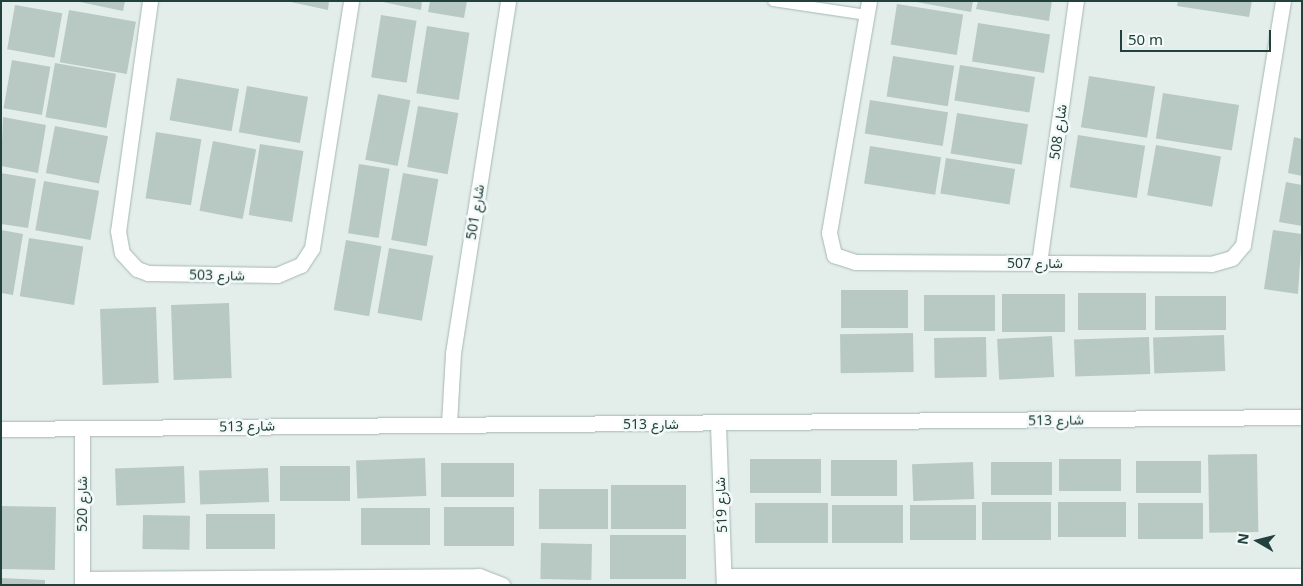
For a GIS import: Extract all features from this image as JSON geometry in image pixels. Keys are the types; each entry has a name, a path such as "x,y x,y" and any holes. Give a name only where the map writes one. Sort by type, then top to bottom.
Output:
{"street":[{"name":"شارع 503","path":"150,1 118,231 122,253 138,269 148,273 267,275 293,270 312,248 351,1"},
{"name":"شارع 501","path":"449,423 455,338 508,1"},
{"name":"شارع 508","path":"1039,263 1076,1"},
{"name":"شارع 507","path":"868,8 829,233 834,255 854,262 1218,264 1238,253 1245,237 1283,1"},
{"name":"شارع 513","path":"1,429 449,423 718,425 1302,417"},
{"name":"شارع 519","path":"718,425 724,580"},
{"name":"شارع 520","path":"82,429 82,582 479,576 502,585"},
{"path":"724,580 1302,576"}],"lane":[{"path":"773,1 868,8"}],"building":[{"path":"75,1 125,1 123,11"},
{"path":"286,1 329,1 328,10"},
{"path":"378,1 422,1 421,10"},
{"path":"430,1 467,1 464,18 428,12"},
{"path":"911,1 973,1 971,12"},
{"path":"978,1 1052,1 1049,21 976,9"},
{"path":"1178,1 1252,1 1249,17 1177,6"},
{"path":"897,4 963,14 957,55 891,44"},
{"path":"15,5 62,13 54,58 7,49"},
{"path":"69,10 136,22 127,74 60,62"},
{"path":"381,15 417,21 407,83 371,77"},
{"path":"978,23 1050,34 1044,73 972,62"},
{"path":"427,26 469,33 459,100 416,93"},
{"path":"893,56 954,66 948,106 887,96"},
{"path":"12,60 50,67 42,115 3,108"},
{"path":"55,63 116,74 107,128 45,117"},
{"path":"960,65 1035,77 1029,112 954,101"},
{"path":"1089,76 1155,86 1147,138 1081,127"},
{"path":"177,78 239,89 232,131 170,120"},
{"path":"247,86 308,97 300,143 239,132"},
{"path":"1163,93 1239,105 1232,150 1156,138"},
{"path":"378,94 410,100 398,166 365,160"},
{"path":"870,100 948,112 943,146 865,134"},
{"path":"418,106 458,113 448,174 407,167"},
{"path":"957,113 1028,124 1022,165 951,153"},
{"path":"3,117 46,125 38,173 1,166"},
{"path":"55,126 108,136 99,183 46,173"},
{"path":"156,132 201,139 191,205 146,198"},
{"path":"1078,135 1145,146 1137,198 1070,187"},
{"path":"1294,137 1302,139 1302,176 1288,173"},
{"path":"213,141 256,149 243,219 199,211"},
{"path":"260,144 303,151 292,222 249,215"},
{"path":"1156,145 1221,156 1212,207 1147,195"},
{"path":"870,146 941,157 935,195 864,184"},
{"path":"946,158 1015,169 1010,205 940,194"},
{"path":"359,164 390,169 379,238 348,233"},
{"path":"1,173 36,179 28,228 1,224"},
{"path":"403,173 438,179 427,246 391,240"},
{"path":"44,181 99,191 90,240 35,230"},
{"path":"1286,182 1302,185 1302,226 1279,222"},
{"path":"1,230 23,234 13,295 1,293"},
{"path":"1273,230 1302,234 1298,294 1264,289"},
{"path":"29,238 83,247 74,305 20,296"},
{"path":"346,240 381,246 369,316 334,310"},
{"path":"389,248 433,256 422,321 378,313"},
{"path":"841,290 908,290 908,328 841,328"},
{"path":"1078,293 1146,293 1146,330 1078,330"},
{"path":"1002,294 1065,294 1065,332 1002,332"},
{"path":"924,295 995,295 995,331 924,331"},
{"path":"1155,296 1226,296 1226,330 1155,330"},
{"path":"229,303 232,378 174,380 171,305"},
{"path":"156,307 159,383 103,385 100,309"},
{"path":"913,333 914,372 841,373 840,334"},
{"path":"1224,335 1225,371 1154,373 1153,337"},
{"path":"1052,336 1054,377 999,380 997,339"},
{"path":"986,337 987,377 935,378 934,338"},
{"path":"1149,337 1150,374 1075,377 1074,340"},
{"path":"1257,454 1258,532 1209,533 1208,455"},
{"path":"425,458 426,496 357,498 356,460"},
{"path":"750,459 821,459 821,493 750,493"},
{"path":"1059,459 1121,459 1121,491 1059,491"},
{"path":"831,460 897,460 897,496 831,496"},
{"path":"1136,461 1201,461 1201,493 1136,493"},
{"path":"973,462 974,499 913,501 912,464"},
{"path":"991,462 1052,462 1052,495 991,495"},
{"path":"441,463 514,463 514,497 441,497"},
{"path":"184,466 185,503 116,505 115,468"},
{"path":"280,466 350,466 350,501 280,501"},
{"path":"268,468 269,502 200,504 199,470"},
{"path":"611,485 686,485 686,529 611,529"},
{"path":"539,489 608,489 608,529 539,529"},
{"path":"982,502 1051,502 1051,540 982,540"},
{"path":"1058,502 1126,502 1126,537 1058,537"},
{"path":"755,503 828,503 828,543 755,543"},
{"path":"1138,503 1203,503 1203,539 1138,539"},
{"path":"832,505 903,505 903,543 832,543"},
{"path":"910,505 976,505 976,540 910,540"},
{"path":"1,506 56,507 55,570 1,569"},
{"path":"444,507 514,507 514,546 444,546"},
{"path":"361,508 430,508 430,545 361,545"},
{"path":"206,514 275,514 275,549 206,549"},
{"path":"143,515 190,516 189,550 142,549"},
{"path":"610,535 686,535 686,579 610,579"},
{"path":"541,543 592,544 591,580 540,579"},
{"path":"1,578 45,580 45,585 1,585"}]}
